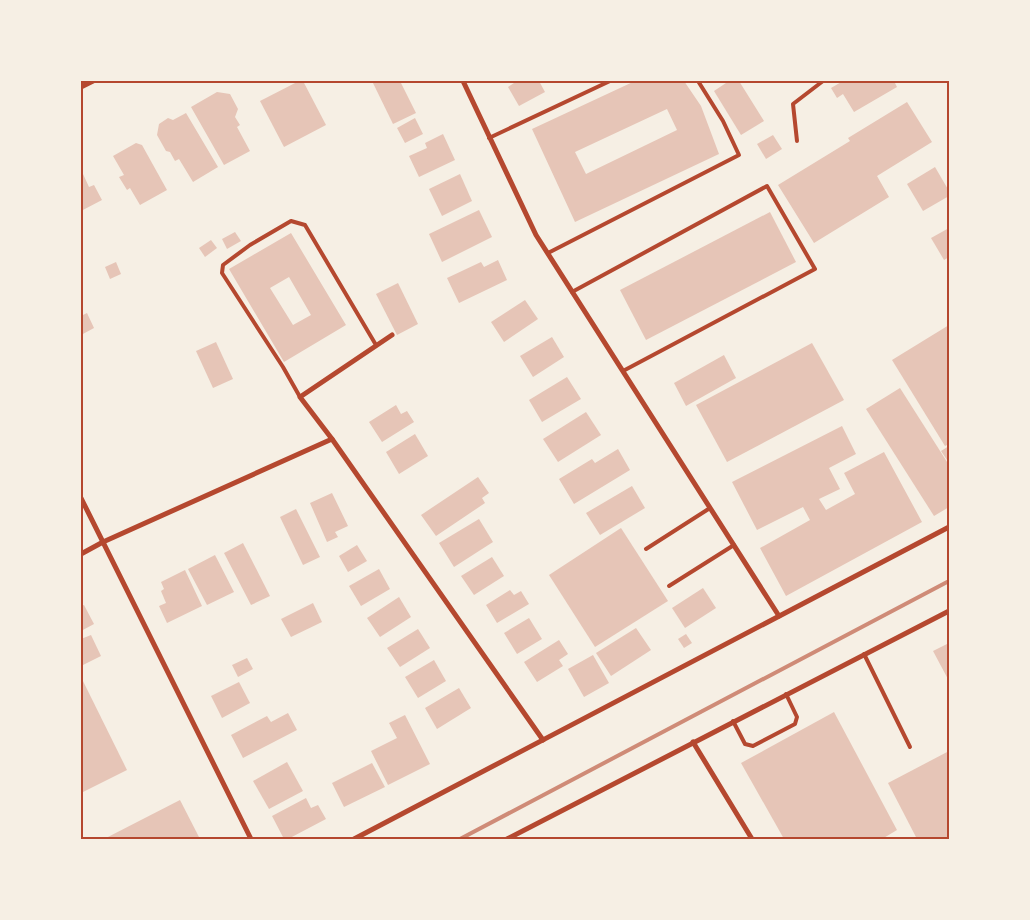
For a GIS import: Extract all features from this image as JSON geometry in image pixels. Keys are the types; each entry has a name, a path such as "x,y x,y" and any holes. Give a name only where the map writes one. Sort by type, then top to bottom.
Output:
{"street":[{"path":"81,87 93,81"},
{"path":"462,81 536,235 779,616"},
{"path":"392,335 300,397 332,439 543,740"},
{"path":"81,554 103,542 332,439"},
{"path":"81,498 252,839"},
{"path":"354,839 949,527"},
{"path":"507,839 949,611"},
{"path":"693,742 752,839"}],"lane":[{"path":"490,138 610,81"},
{"path":"548,253 739,155 723,121 698,81"},
{"path":"797,141 793,104 823,81"},
{"path":"572,292 767,186 815,269 623,371"},
{"path":"300,397 283,367 222,274 222,265 250,245 291,221 305,225 376,345"},
{"path":"646,549 710,508"},
{"path":"669,586 734,545"},
{"path":"864,654 910,747"},
{"path":"733,722 745,744 753,746 795,724 798,717 786,694"}],"building":[{"path":"299,81 303,81 326,125 284,147 260,101"},
{"path":"372,81 400,81 416,113 393,124"},
{"path":"517,81 539,81 545,92 519,106 508,87"},
{"path":"635,81 684,81 701,106 719,154 575,222 532,129","holes":["667,109 677,130 586,174 575,152"]},
{"path":"729,81 739,81 764,121 741,135 714,91"},
{"path":"843,81 894,81 897,87 854,112 843,94 837,98 831,88"},
{"path":"217,92 230,94 238,109 235,117 240,125 237,127 250,151 224,165 191,107"},
{"path":"907,102 932,142 877,176 889,197 814,243 778,185 850,141 848,138"},
{"path":"186,113 218,167 193,182 179,159 175,161 170,152 166,151 157,135 159,124 168,118 173,120"},
{"path":"415,118 423,134 405,143 397,128"},
{"path":"443,134 455,160 419,177 409,156 427,148 425,143"},
{"path":"773,135 782,149 766,159 757,144"},
{"path":"136,143 142,145 167,190 140,205 130,188 127,190 119,177 124,175 113,156"},
{"path":"935,167 949,191 949,196 923,211 907,184"},
{"path":"83,174 89,187 94,185 102,200 81,211 81,175"},
{"path":"460,174 472,201 442,216 429,189"},
{"path":"479,210 492,237 442,262 429,234"},
{"path":"770,212 796,262 646,340 620,290"},
{"path":"949,228 949,257 944,260 931,238"},
{"path":"235,232 241,241 227,249 222,239"},
{"path":"291,233 346,325 284,362 229,269","holes":["289,277 311,315 293,325 270,288"]},
{"path":"211,240 217,248 205,257 199,248"},
{"path":"498,260 507,280 459,303 447,278 481,262 484,267"},
{"path":"116,262 121,274 110,279 105,267"},
{"path":"398,283 418,324 397,335 376,294"},
{"path":"525,300 538,319 504,342 491,322"},
{"path":"87,313 94,328 81,335 81,316"},
{"path":"949,325 949,444 945,446 892,360"},
{"path":"552,337 564,357 533,377 520,356"},
{"path":"216,342 233,379 213,388 196,351"},
{"path":"812,343 844,400 727,462 696,405"},
{"path":"724,355 736,378 686,406 674,383"},
{"path":"567,377 581,399 542,422 529,400"},
{"path":"900,388 949,465 949,507 934,516 866,409"},
{"path":"396,405 401,414 407,411 414,422 382,442 369,422"},
{"path":"586,412 601,435 558,462 543,439"},
{"path":"842,426 856,454 829,468 840,489 819,499 826,510 855,494 844,473 884,452 922,522 786,596 760,548 810,520 803,507 757,530 732,482"},
{"path":"415,434 428,456 399,474 386,452"},
{"path":"949,446 949,463 941,451"},
{"path":"618,449 630,470 574,504 559,479 592,459 595,463"},
{"path":"478,477 489,493 482,498 485,503 436,536 421,515"},
{"path":"632,486 645,508 600,535 586,513"},
{"path":"332,493 348,526 335,532 338,537 327,542 310,503"},
{"path":"296,509 320,557 303,565 280,517"},
{"path":"479,519 493,542 454,567 439,543"},
{"path":"621,528 668,601 595,647 549,575"},
{"path":"243,543 270,596 251,605 224,553"},
{"path":"357,545 367,561 348,572 339,556"},
{"path":"215,555 234,592 207,605 188,569"},
{"path":"492,557 504,576 474,595 461,576"},
{"path":"379,569 390,589 361,606 349,586"},
{"path":"185,570 202,606 167,623 159,606 166,603 161,591 164,589 161,582"},
{"path":"703,588 716,608 685,628 672,608"},
{"path":"510,590 514,595 521,591 529,604 497,623 486,605"},
{"path":"399,597 411,617 380,637 367,618"},
{"path":"313,603 322,622 291,637 281,619"},
{"path":"84,605 94,624 81,631 81,606"},
{"path":"529,618 542,639 517,654 504,633"},
{"path":"636,628 651,650 611,676 596,653"},
{"path":"418,629 430,648 400,667 387,648"},
{"path":"686,634 692,643 684,648 678,639"},
{"path":"91,635 101,656 81,666 81,639"},
{"path":"559,640 568,654 559,660 563,666 537,682 524,662"},
{"path":"949,643 949,681 933,651"},
{"path":"593,655 609,683 584,697 568,669"},
{"path":"247,658 253,669 238,677 232,665"},
{"path":"434,660 446,681 418,698 405,677"},
{"path":"81,677 127,770 81,793"},
{"path":"239,682 250,703 222,718 211,696"},
{"path":"459,688 471,708 437,729 425,708"},
{"path":"834,712 897,830 882,839 784,839 741,763"},
{"path":"288,713 297,730 243,758 231,735 267,716 271,722"},
{"path":"405,715 430,764 388,785 371,751 397,738 389,723"},
{"path":"949,751 949,839 917,839 888,783"},
{"path":"287,762 303,791 269,809 253,781"},
{"path":"372,763 385,787 344,807 332,783"},
{"path":"306,798 311,808 318,805 326,819 288,839 284,839 272,816"},
{"path":"180,800 200,839 104,839"}],"railway":[{"path":"460,839 949,581"}]}
